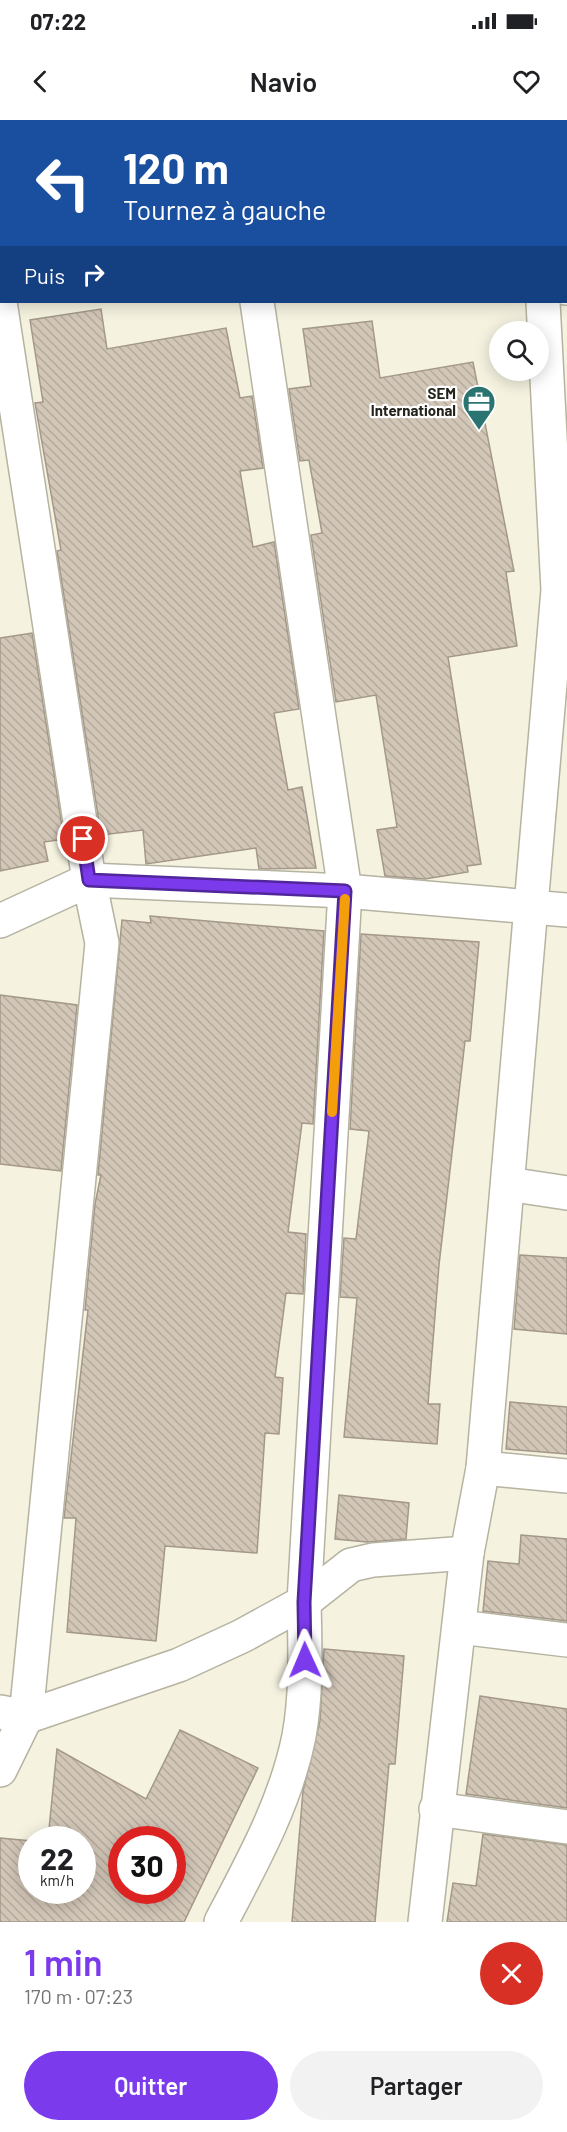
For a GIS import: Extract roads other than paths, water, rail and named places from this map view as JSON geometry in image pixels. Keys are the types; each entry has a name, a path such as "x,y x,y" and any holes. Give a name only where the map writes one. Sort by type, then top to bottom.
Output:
{"street":[{"path":"0,303 89,880 102,943 13,1715 0,1770"},
{"path":"221,1922 248,1872 279,1804 299,1735 305,1660 304,1602 345,891 257,303"},
{"path":"425,1922 436,1809 467,1553 483,1468 529,907 563,590 543,303"},
{"path":"0,921 89,880 345,891 567,910"},
{"path":"508,1184 567,1192"},
{"path":"483,1468 567,1476"},
{"path":"13,1715 179,1665 242,1636 304,1602 351,1564 373,1560 467,1553"},
{"path":"459,1627 567,1640"},
{"path":"436,1809 567,1827"}],"place":[{"name":"SEM International","path":"479,431"}]}
